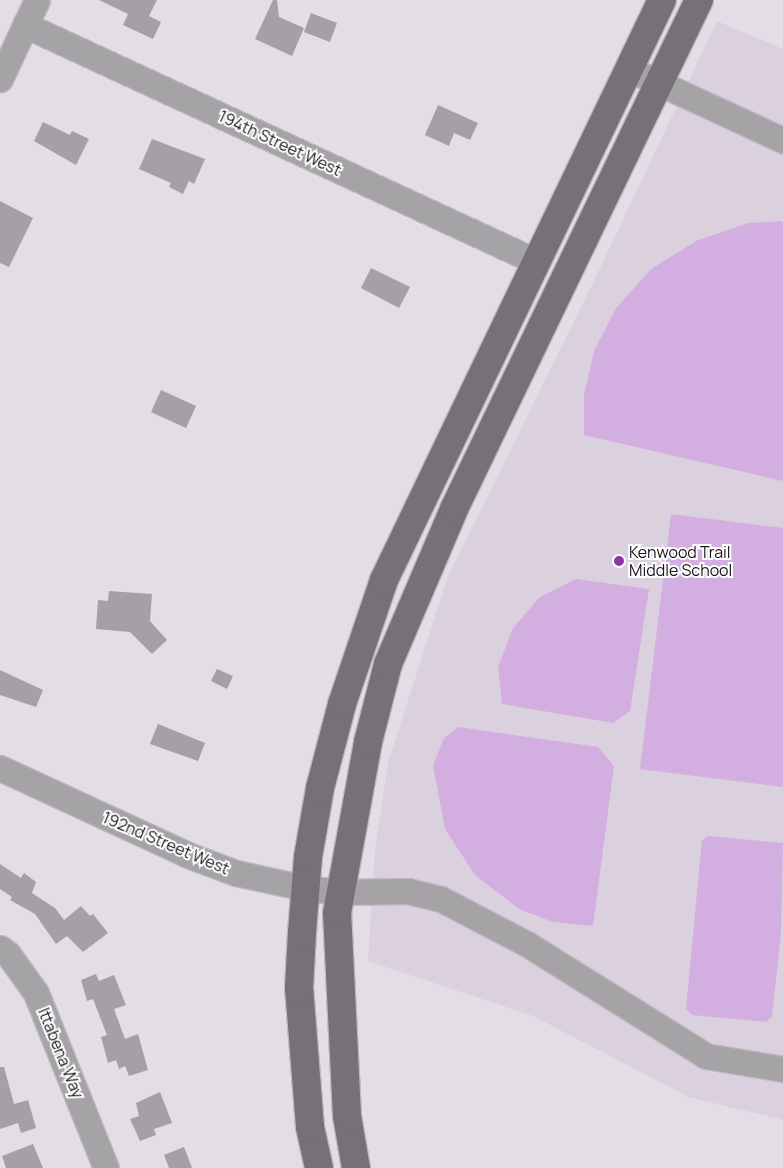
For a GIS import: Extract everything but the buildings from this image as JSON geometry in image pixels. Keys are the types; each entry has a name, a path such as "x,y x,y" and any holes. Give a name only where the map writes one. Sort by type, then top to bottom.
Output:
{"main road":[{"path":"319,1168 310,1127 299,988 305,888 320,788 342,704 384,580 535,261 662,0"},
{"path":"356,1168 347,1123 337,913 368,742 388,664 454,508 699,0"}],"street":[{"path":"0,79 37,0"},
{"name":"194th Street West","path":"25,24 535,261"},
{"path":"629,69 783,140"},
{"name":"192nd Street West","path":"0,768 206,862 305,888 340,892 408,891 441,899 527,944 706,1056 783,1069"},
{"name":"Ittabena Way","path":"0,948 8,954 36,992 106,1168"}],"shaded area":[{"name":"Kenwood Trail Middle School","path":"717,21 783,49 783,1120 689,1097 533,1016 368,961 375,849 388,763 448,576 593,283"},
{"path":"783,221 783,481 584,435 584,395 594,351 616,308 651,269 696,241 748,223"},
{"path":"671,514 783,528 783,787 640,769"},
{"path":"576,579 649,589 630,711 613,723 502,704 498,667 513,628 540,597"},
{"path":"458,727 598,747 614,766 593,926 553,922 519,909 475,875 445,829 433,765 444,738"},
{"path":"709,836 783,843 781,933 772,1017 766,1022 692,1015 686,1009 702,840"}],"place":[{"name":"Kenwood Trail Middle School","path":"619,561"}]}
